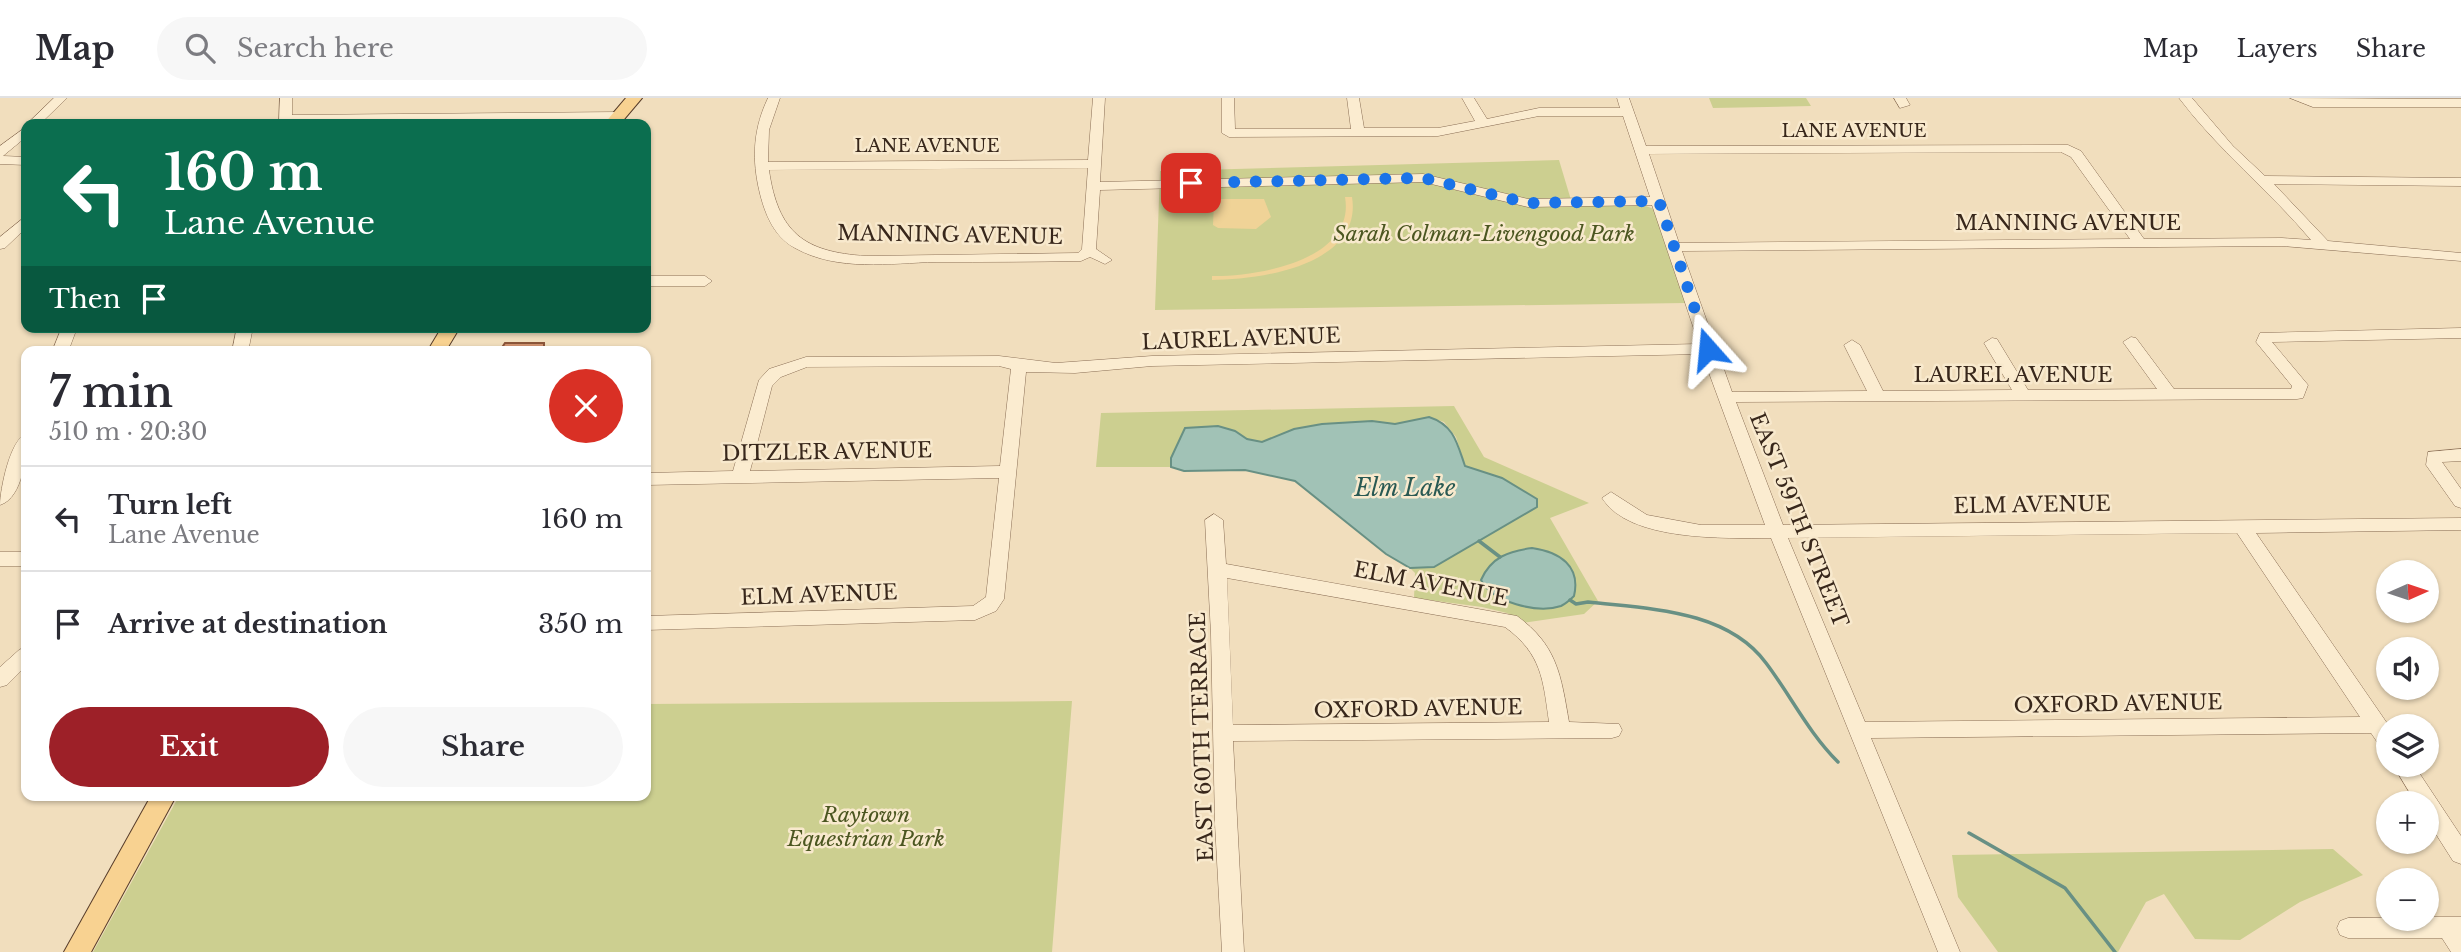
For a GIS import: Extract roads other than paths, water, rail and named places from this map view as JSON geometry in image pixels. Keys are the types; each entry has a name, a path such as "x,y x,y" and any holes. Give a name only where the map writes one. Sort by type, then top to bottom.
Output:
{"main road":[{"path":"617,119 634,98"},
{"path":"77,952 161,801"}],"street":[{"path":"38,119 61,98"},
{"path":"285,119 286,98"},
{"path":"761,166 763,127 774,98"},
{"path":"1099,98 1089,251 1105,260"},
{"path":"1228,98 1230,133 1438,132 1539,113 1625,105"},
{"path":"1353,98 1358,132"},
{"path":"1468,98 1485,125"},
{"path":"2185,98 2228,149 2289,205 2323,244"},
{"path":"2297,99 2313,103 2461,103"},
{"name":"EAST 59TH STREET","path":"1625,105 1725,397 1949,952"},
{"path":"341,119 397,116 561,119"},
{"path":"0,153 21,135"},
{"name":"LANE AVENUE","path":"1641,150 2067,149 2076,154 2141,244"},
{"path":"0,160 21,162"},
{"name":"LANE AVENUE","path":"761,166 1095,164"},
{"name":"MANNING AVENUE","path":"761,166 769,203 785,234 808,249 834,257 890,260 1081,257 1089,251"},
{"path":"1093,186 1423,178 1528,203 1659,201"},
{"path":"2262,180 2461,182"},
{"path":"0,244 21,224"},
{"name":"MANNING AVENUE","path":"1675,247 2282,242 2461,257"},
{"path":"651,281 705,281"},
{"name":"LAUREL AVENUE","path":"1725,397 2297,394 2300,385 2264,342 2267,336 2461,333"},
{"path":"2132,342 2170,395"},
{"path":"1992,343 2024,396"},
{"path":"1852,345 1878,397"},
{"name":"LAUREL AVENUE","path":"740,475 765,384 778,371 806,362 999,360 1019,367 1708,349"},
{"path":"1008,472 1019,367"},
{"path":"0,499 6,492 21,453"},
{"path":"2461,455 2434,456 2434,465 2461,502"},
{"name":"DITZLER AVENUE","path":"651,479 1008,472"},
{"name":"ELM AVENUE","path":"651,623 975,613 995,599 1008,472"},
{"name":"ELM AVENUE","path":"1611,498 1642,520 1675,529 1701,532 2461,524"},
{"name":"EAST 60TH TERRACE","path":"1214,520 1219,570 1225,828 1234,921 1233,952"},
{"path":"2242,526 2376,723"},
{"path":"0,559 21,559"},
{"name":"ELM AVENUE","path":"1219,570 1510,621 1529,632 1545,652 1560,730"},
{"path":"0,679 21,660"},
{"name":"OXFORD AVENUE","path":"1859,730 2376,724"},
{"name":"OXFORD AVENUE","path":"1224,733 1612,730"},
{"path":"2411,777 2461,854"},
{"path":"146,825 149,801"},
{"path":"2348,928 2455,928 2461,948"}],"water":[{"name":"Elm Lake","path":"1429,417 1449,430 1457,442 1465,466 1502,478 1537,499 1537,507 1434,567 1410,568 1386,554 1295,481 1245,470 1184,471 1171,467 1171,458 1185,428 1218,426 1235,431 1247,439 1262,442 1294,429 1322,424 1372,421 1395,424"},
{"path":"1532,548 1559,557 1571,569 1575,585 1574,596 1561,606 1540,608 1516,604 1495,594 1481,580 1490,566 1502,556"}],"waterway":[{"path":"1479,541 1500,557"},
{"path":"1570,600 1576,604 1588,602 1660,610 1708,622 1730,632 1749,645 1766,663 1809,726 1838,762"},
{"path":"1969,833 2065,888 2115,952"}],"park label":[{"name":"Sarah Colman-Livengood Park","path":"1484,234"},
{"name":"Raytown Equestrian Park","path":"866,827"}]}
